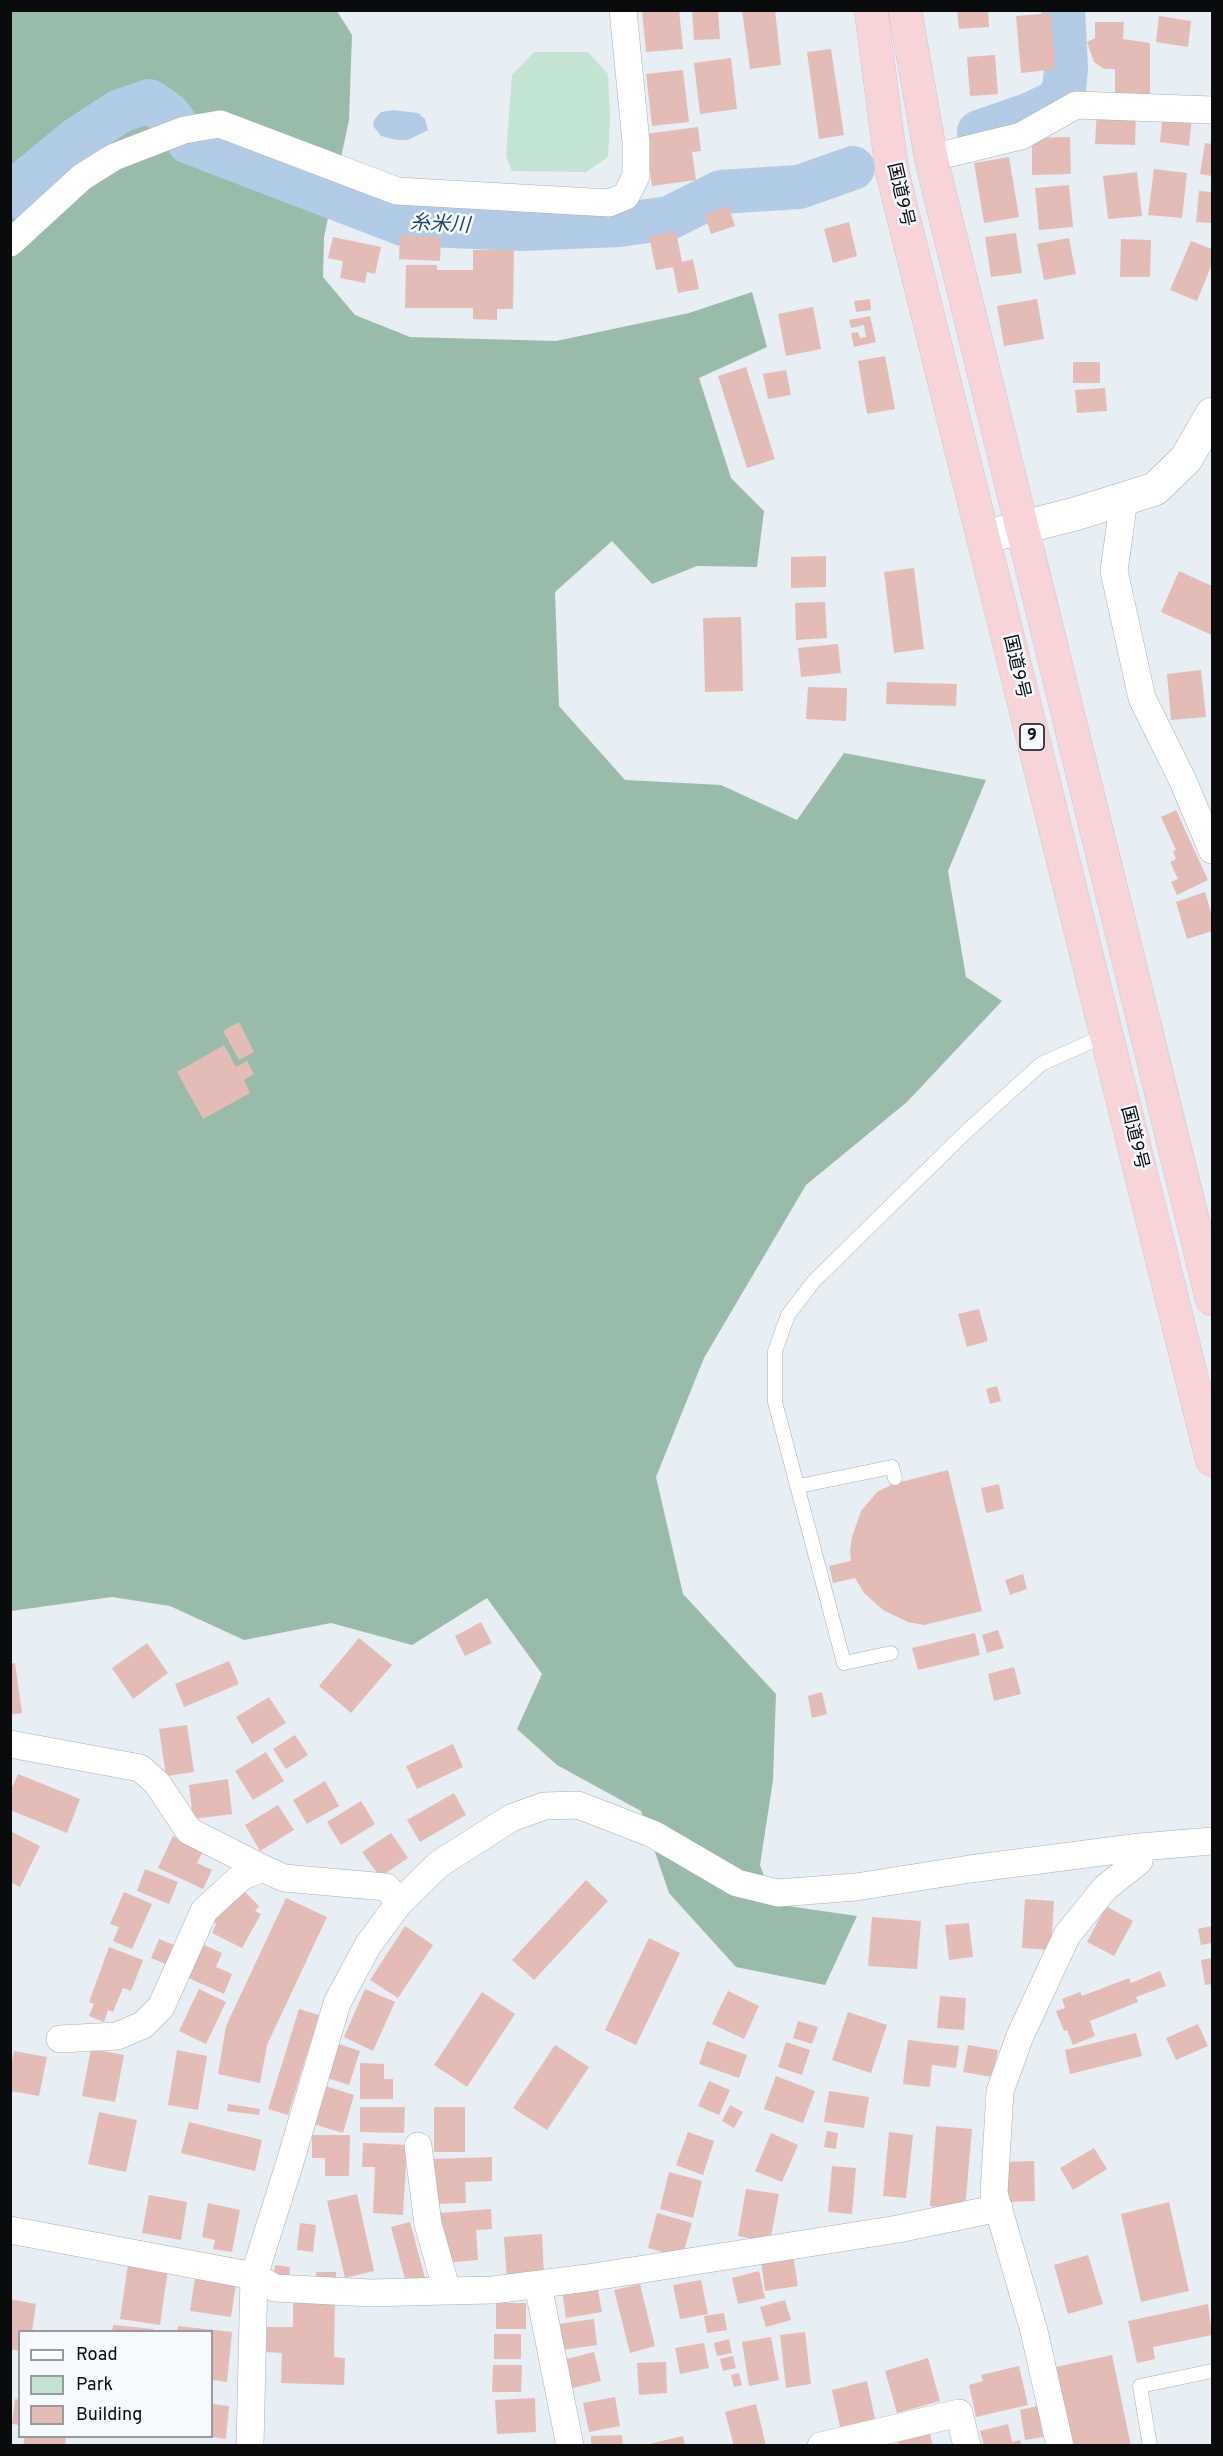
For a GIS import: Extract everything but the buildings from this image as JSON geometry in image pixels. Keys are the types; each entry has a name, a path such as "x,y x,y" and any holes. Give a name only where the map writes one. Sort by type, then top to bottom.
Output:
{"highway":[{"name":"国道9号","path":"871,10 892,171 1212,1460"},
{"name":"9","path":"905,10 931,158 1212,1299"}],"street":[{"path":"10,243 82,177 114,157 184,130 220,124 397,190 609,203 626,196 636,176 636,142 623,10"},
{"path":"931,158 1021,136 1076,105 1212,110"},
{"path":"984,537 1023,528 1155,489 1186,459 1212,414"},
{"path":"1124,499 1114,571 1142,698 1183,781 1212,850"},
{"path":"10,1744 140,1768 157,1783 189,1831 284,1878 386,1887 400,1902"},
{"path":"250,2445 254,2276 337,2003 368,1945 400,1902 439,1864 511,1818 544,1806 578,1805 653,1834 737,1883 778,1893 856,1887 970,1869 1140,1847 1212,1841"},
{"path":"1060,2445 1034,2331 994,2193 1000,2091 1020,2036 1067,1935 1105,1888 1139,1861 1140,1847"},
{"path":"60,2039 117,2036 143,2025 161,2007 204,1911 241,1877 262,1868"},
{"path":"418,2146 428,2224 447,2291"},
{"path":"10,2230 254,2276 274,2288 370,2293 493,2290 538,2284 898,2229 999,2208"},
{"path":"538,2284 570,2445"},
{"path":"821,2445 959,2413 967,2445"}],"lane":[{"path":"891,1653 844,1664 799,1486 775,1402 775,1351 788,1315 814,1281 1021,1081 1041,1064 1108,1034"},
{"path":"799,1486 892,1467 895,1478"},
{"path":"1150,2445 1140,2386 1212,2371"}],"green space":[{"path":"10,11 337,11 352,35 349,120 324,237 323,277 355,315 410,337 556,341 689,313 752,292 767,347 699,378 731,478 764,511 757,567 697,566 652,584 612,541 555,592 559,706 625,780 721,785 797,820 844,753 986,780 948,871 966,977 1002,1001 907,1102 806,1185 704,1358 656,1477 683,1594 776,1694 773,1780 760,1865 774,1904 857,1916 825,1985 736,1967 669,1893 641,1811 557,1765 517,1729 542,1674 487,1598 412,1645 331,1623 244,1640 170,1606 112,1597 11,1611"},
{"path":"534,52 588,52 608,74 610,120 608,157 586,172 512,171 506,156 512,75"}],"water":[{"path":"393,110 418,113 425,119 428,130 408,140 381,136 373,126 374,120 381,112"}],"waterway":[{"name":"糸米川","path":"979,132 1028,115 1054,103 1064,91 1066,68 1063,10"},
{"name":"糸米川","path":"10,197 22,184 77,139 120,111 149,101 168,114 189,142 403,224 522,229 619,225 669,218 721,192 799,187 853,168"}]}
